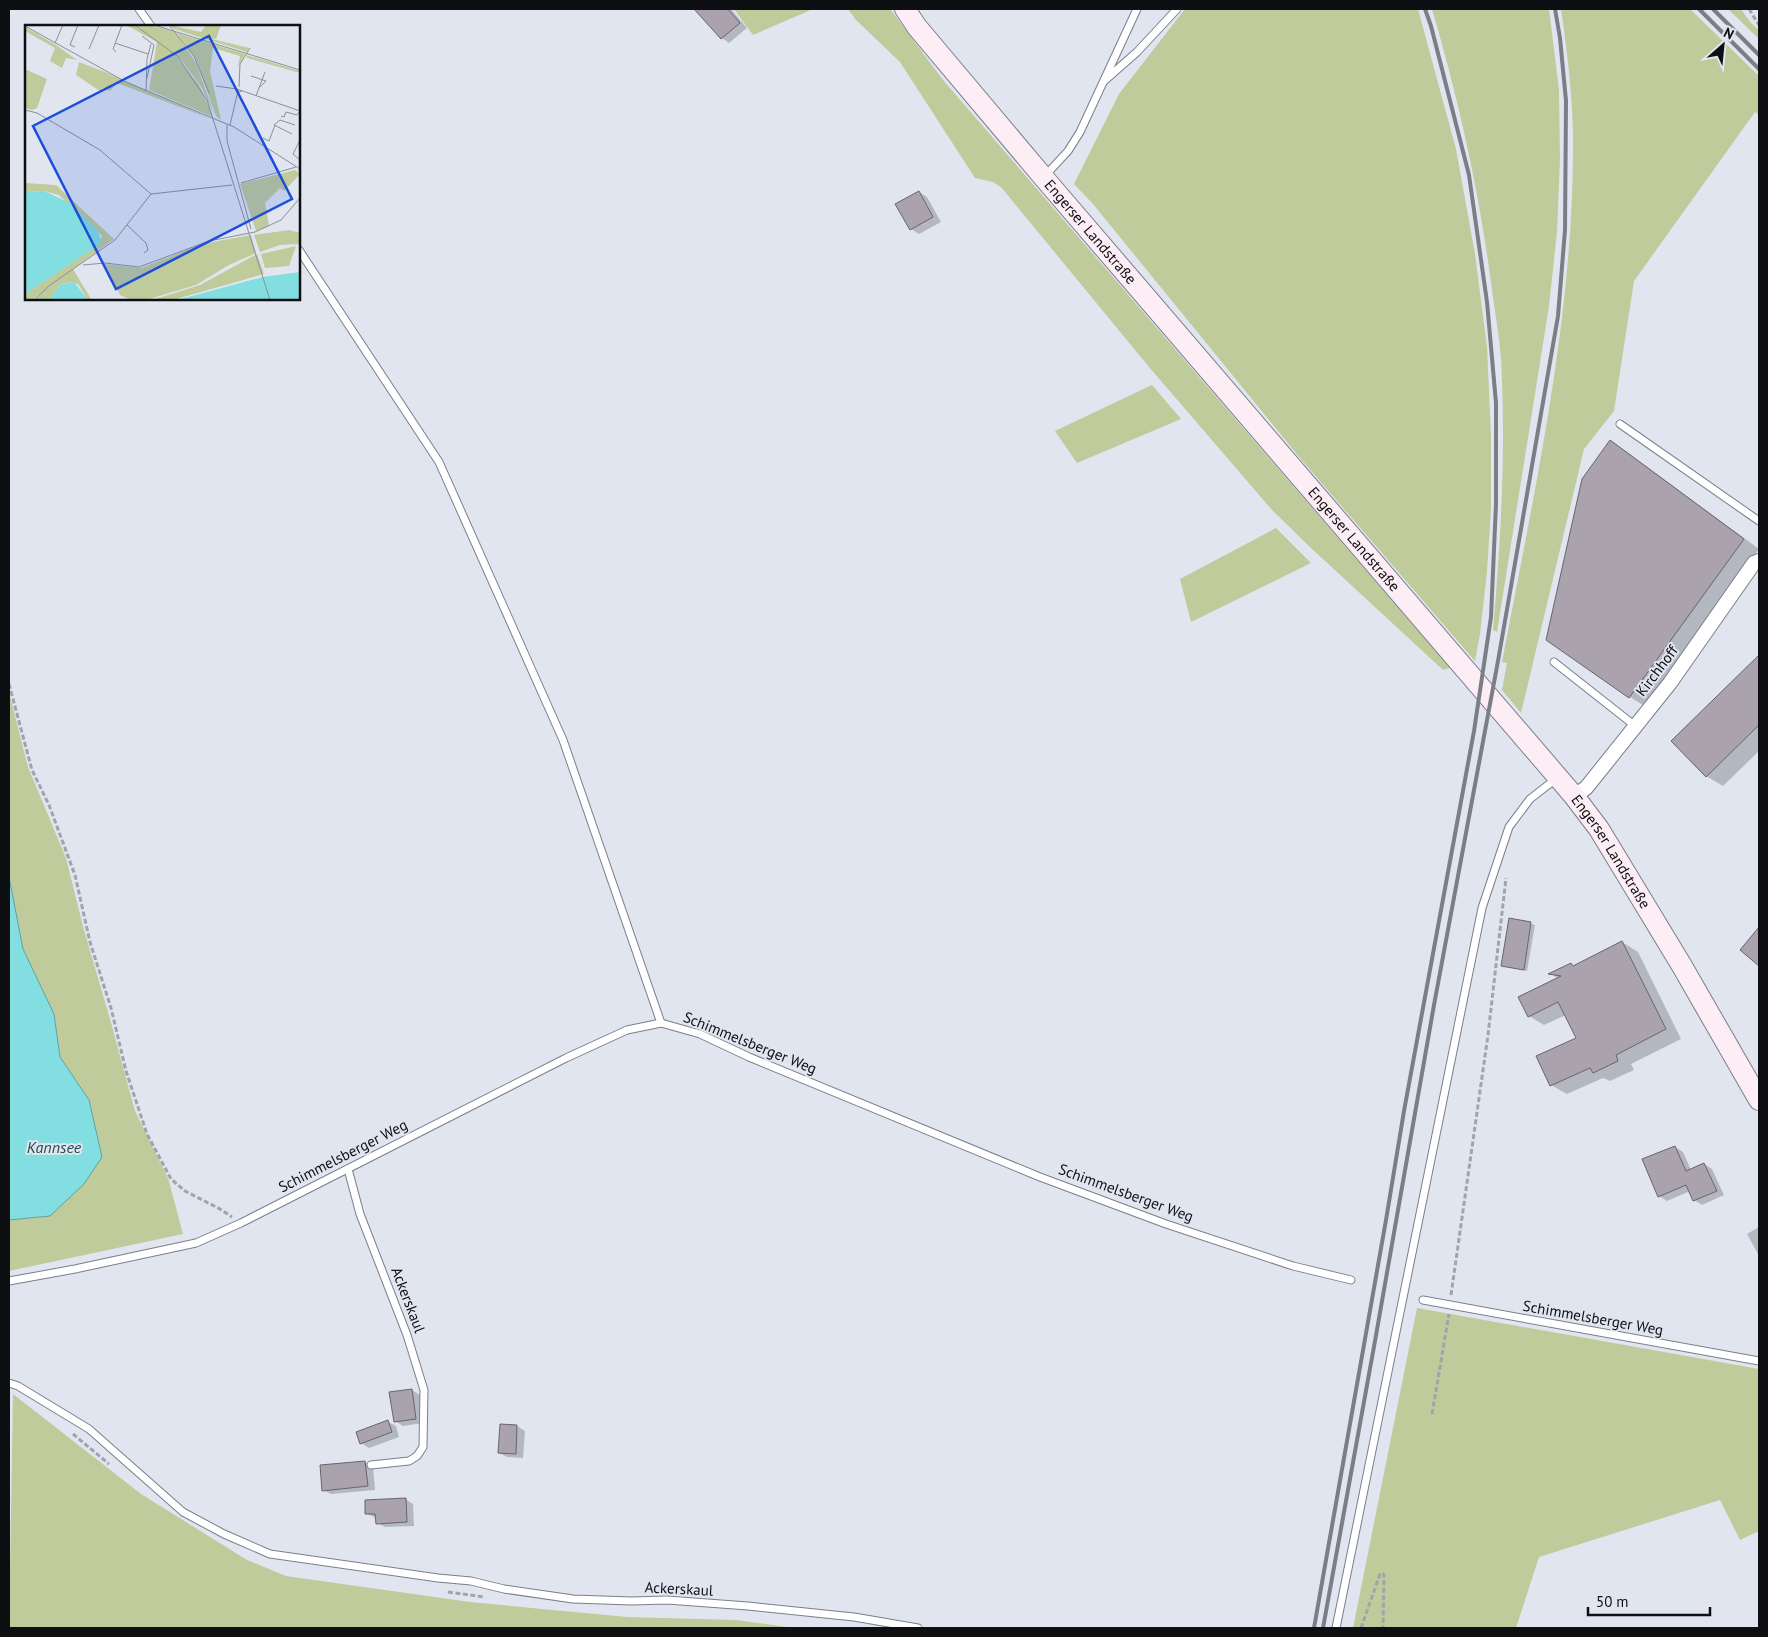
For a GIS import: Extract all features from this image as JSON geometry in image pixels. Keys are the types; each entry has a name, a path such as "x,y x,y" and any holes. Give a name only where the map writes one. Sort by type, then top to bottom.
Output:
{"main road":[{"name":"Engerser Landstraße","path":"905,9 917,27 1044,178 1574,796 1599,829 1682,966 1759,1100"}],"street":[{"name":"Kirchhoff","path":"1574,796 1586,788 1670,683 1754,563 1759,561"}],"lane":[{"path":"139,9 150,25"},
{"path":"1044,178 1068,151 1080,132 1137,9"},
{"path":"1102,83 1137,52 1177,9"},
{"path":"300,252 440,462 563,740 662,1023"},
{"path":"1620,424 1759,521"},
{"path":"1554,662 1634,726"},
{"path":"1336,1628 1482,908 1509,827 1530,799 1558,778"},
{"name":"Schimmelsberger Weg","path":"9,1281 196,1243 241,1223 566,1058 627,1030 662,1023 700,1034 758,1061 1076,1190 1166,1224 1293,1266 1351,1280"},
{"name":"Ackerskaul","path":"348,1169 360,1214 407,1335 424,1390 423,1447 418,1456 408,1461 372,1465"},
{"name":"Schimmelsberger Weg","path":"1423,1300 1759,1361"},
{"name":"Ackerskaul","path":"9,1383 18,1386 89,1429 184,1512 224,1534 270,1554 471,1581 504,1589 573,1599 666,1600 748,1606 854,1617 918,1628"}],"path":[{"path":"1749,9 1759,25"},
{"path":"9,684 32,770 49,805 75,875 90,942 111,1008 126,1071 147,1134 171,1179 185,1191 220,1208 241,1223"},
{"path":"1432,1414 1447,1329 1491,1012 1506,874"},
{"path":"1361,1628 1380,1574 1382,1573 1384,1575 1383,1628"}],"green space":[{"path":"734,9 813,9 753,35"},
{"path":"848,9 890,9 943,80 1450,668 1443,670 1272,510 1149,367 1001,187 993,182 975,178 900,62 856,20"},
{"path":"1185,9 1418,9 1456,149 1475,254 1487,347 1491,436 1491,508 1487,572 1475,661 1300,458 1093,204 1074,184 1119,94"},
{"path":"1432,9 1549,9 1559,90 1560,160 1557,232 1549,306 1497,632 1493,630 1503,460 1501,358 1487,254 1475,184 1460,113"},
{"path":"1561,9 1690,9 1759,76 1759,115 1755,112 1634,281 1614,411 1584,449 1521,713 1502,690 1507,663 1502,662 1551,399 1567,266 1572,200 1573,133 1569,71"},
{"path":"1728,9 1741,9 1750,22 1759,30 1759,39"},
{"path":"1152,385 1181,419 1077,463 1055,431"},
{"path":"1276,528 1311,563 1191,622 1180,579"},
{"path":"9,692 28,767 66,858 84,930 135,1111 168,1178 183,1234 9,1271 9,1220 50,1216 89,1100 60,1057 54,1014 23,949 9,877"},
{"path":"1417,1308 1759,1369 1759,1531 1740,1540 1720,1500 1539,1557 1516,1628 1353,1628"},
{"path":"13,1394 141,1494 247,1560 286,1576 470,1602 627,1617 736,1620 795,1628 9,1628"}],"water":[{"name":"Kannsee","path":"9,877 23,949 54,1014 60,1057 89,1100 102,1157 84,1184 50,1216 9,1220"}],"building":[{"path":"694,9 728,9 740,23 721,39"},
{"path":"919,191 933,217 910,230 895,204"},
{"path":"1610,440 1744,539 1629,698 1546,640 1582,479"},
{"path":"1759,655 1759,725 1706,777 1671,741"},
{"path":"1509,918 1531,922 1524,970 1501,966"},
{"path":"1759,927 1759,966 1740,950"},
{"path":"1622,941 1666,1029 1616,1055 1618,1061 1593,1073 1590,1068 1550,1086 1536,1056 1576,1038 1558,1002 1528,1017 1518,997 1561,976 1548,974 1571,963 1573,966"},
{"path":"1675,1146 1686,1171 1704,1163 1717,1191 1693,1201 1686,1185 1658,1197 1642,1159"},
{"path":"412,1389 416,1419 394,1422 389,1392"},
{"path":"388,1420 392,1432 360,1444 356,1432"},
{"path":"500,1424 517,1425 516,1454 498,1453"},
{"path":"365,1461 368,1486 322,1491 320,1465"},
{"path":"406,1498 407,1522 376,1524 375,1514 365,1514 365,1500"}],"railway":[{"path":"1314,1628 1404,1111 1474,731 1491,617 1496,504 1496,403 1487,302 1469,175 1425,9"},
{"path":"1323,1628 1434,1005 1498,661 1558,316 1565,230 1566,101 1560,38 1555,9"},
{"path":"1699,9 1759,69"},
{"path":"1713,9 1759,55"}]}
